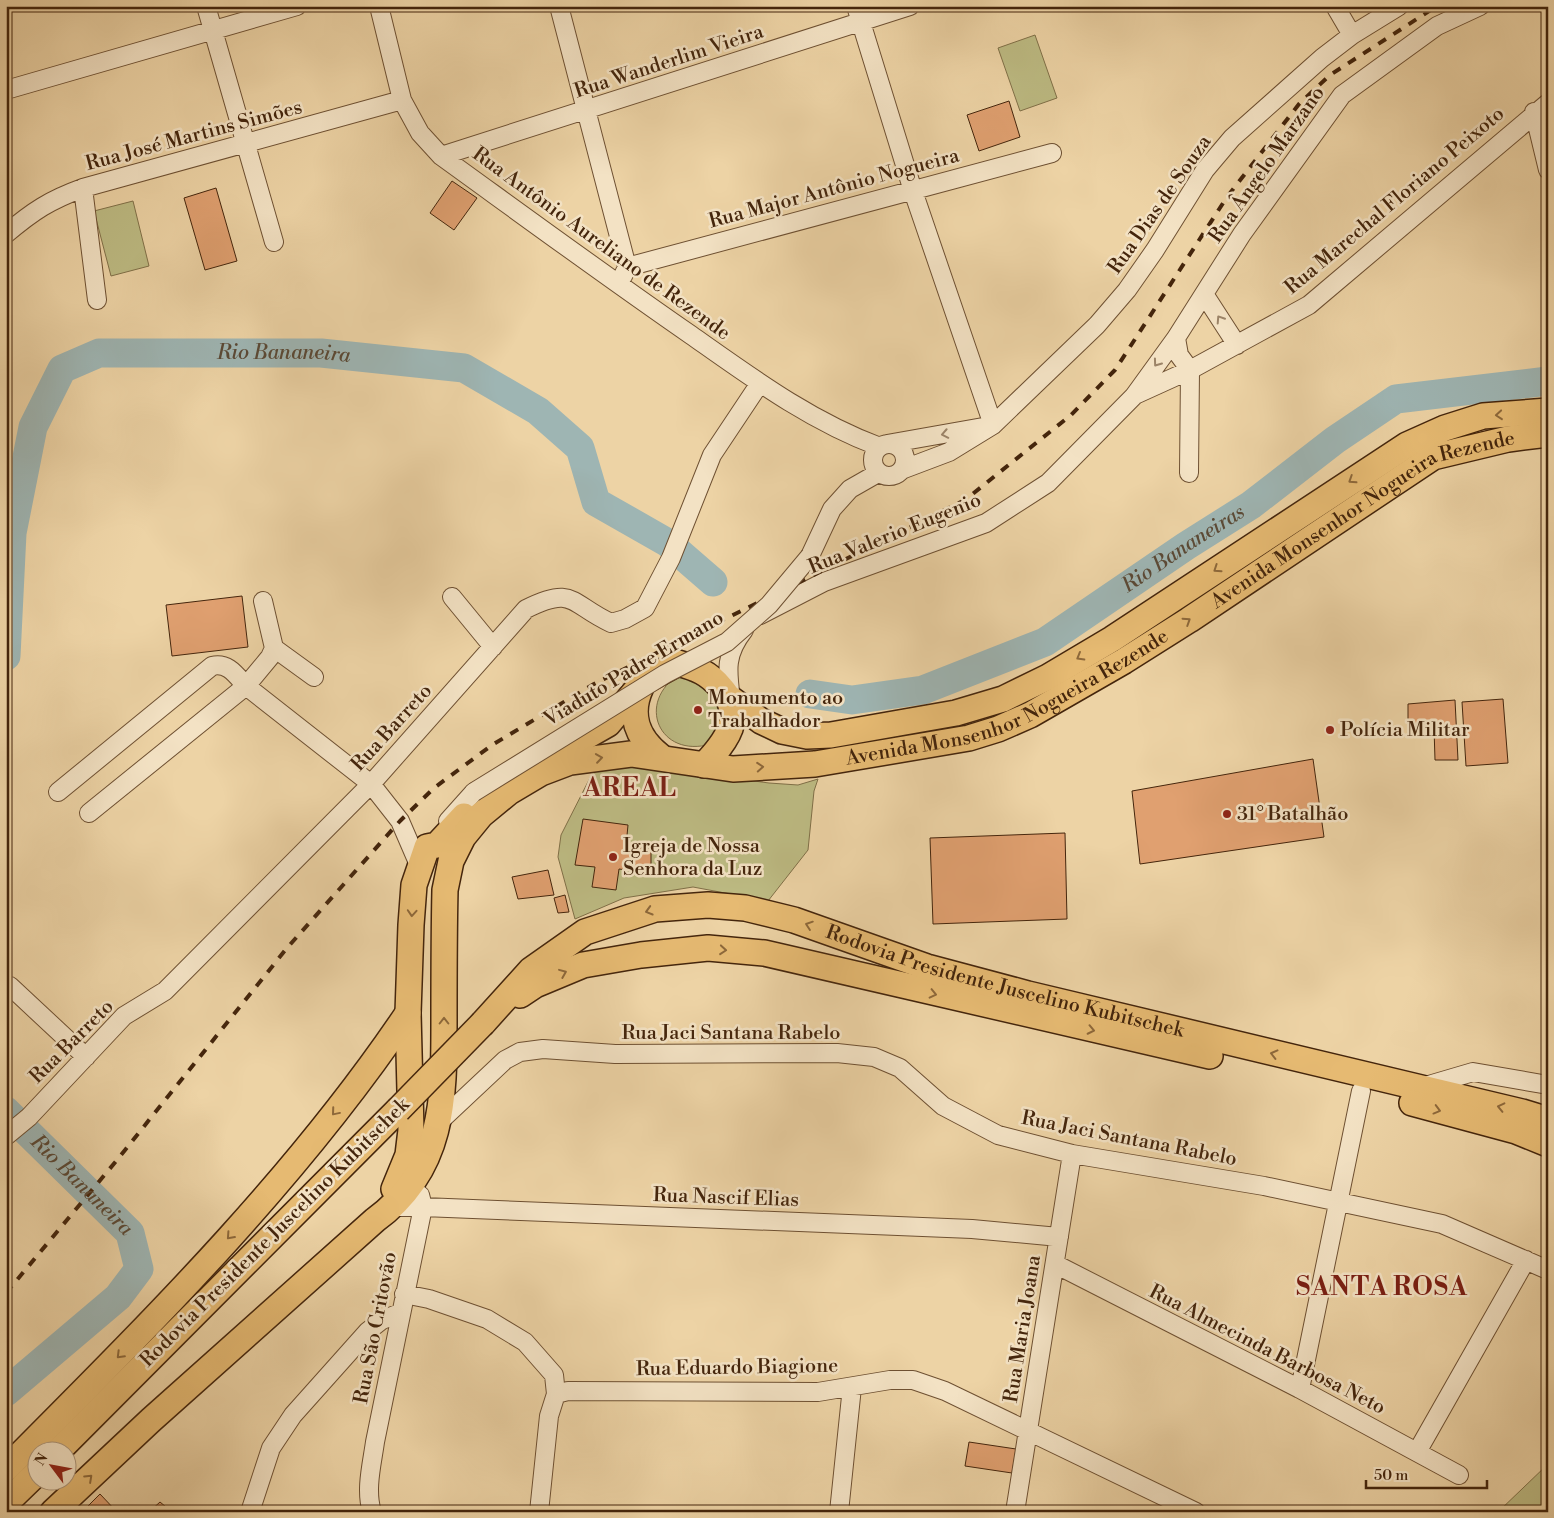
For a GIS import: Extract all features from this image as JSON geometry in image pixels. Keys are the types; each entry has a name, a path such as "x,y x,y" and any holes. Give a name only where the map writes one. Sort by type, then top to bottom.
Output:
{"highway":[{"name":"Avenida Monsenhor Nogueira Rezende","path":"731,699 761,721 782,731 807,736 831,735 956,713 1003,699 1048,677 1112,639 1406,445 1445,428 1483,416 1548,411"},
{"name":"Avenida Monsenhor Nogueira Rezende","path":"434,855 463,837 481,815 509,792 541,773 570,762 631,754 660,756 733,769 815,764 969,738 998,729 1030,715 1124,661 1433,457 1508,439 1548,434"},
{"path":"1312,506 1326,527"},
{"path":"1112,639 1124,661"},
{"path":"412,1166 408,1013 414,885 434,855 490,791 608,724 643,682 678,663 706,673 731,699 733,715 728,733 720,748 704,765"},
{"path":"643,682 636,698 634,715 638,731 647,746 660,756"},
{"path":"53,1512 150,1420 383,1213 398,1182 412,1166 430,1151 439,1122 444,1075 445,890 434,855"},
{"name":"Rodovia Presidente Juscelino Kubitschek","path":"69,1440 398,1110 487,1019 531,970 585,932 655,909 708,906 736,908 794,920 927,966 1028,994 1548,1120"},
{"name":"Rodovia Presidente Juscelino Kubitschek","path":"487,1019 535,985 583,965 641,955 717,949 764,953 1361,1091 1516,1131 1548,1144"},
{"path":"6,1469 150,1325 245,1220 367,1074 408,1013"},
{"path":"409,1075 415,1081 431,1084 444,1075"},
{"path":"6,1503 28,1482"}],"street":[{"path":"206,6 274,242"},
{"path":"6,90 297,6"},
{"name":"Rua Antônio Aureliano de Rezende","path":"379,6 402,100 420,134 441,156 620,286 760,383 820,422 884,445"},
{"path":"559,6 626,267 620,286"},
{"name":"Rua Wanderlim Vieira","path":"441,156 586,110 858,14 910,6"},
{"path":"1335,6 1352,35"},
{"name":"Rua Dias de Souza","path":"904,469 949,452 993,424 1103,318 1155,250 1205,170 1232,138 1322,58 1352,35 1398,6"},
{"name":"Rua Ângelo Marzano","path":"1134,396 1176,338 1242,234 1342,95 1437,26 1480,6"},
{"path":"858,14 912,191 993,424 884,445 875,452 873,459 878,473 892,477 904,469 905,454 901,448 884,445"},
{"name":"Rua José Martins Simões","path":"6,234 31,213 52,200 83,188 402,100"},
{"path":"1541,108 1548,170"},
{"name":"Rua Marechal Floriano Peixoto","path":"1134,396 1190,370 1309,305 1541,108"},
{"name":"Rua Major Antônio Nogueira","path":"626,267 1052,153"},
{"path":"83,188 97,300"},
{"path":"1204,294 1237,345"},
{"path":"1176,338 1179,355 1190,370 1189,473"},
{"name":"Rua Barreto","path":"10,1133 29,1117 124,1016 165,991 371,784 526,610 549,598 572,599 612,623 625,619 645,608 671,558 712,454 760,383"},
{"name":"Rua Valerio Eugenio","path":"678,663 752,619 824,582 986,524 1048,483 1134,396"},
{"name":"Viaduto Padre Ermano","path":"434,855 452,817 474,792 665,674 727,642 769,605 810,556 832,509 850,488 878,473"},
{"path":"452,597 493,646"},
{"path":"89,813 246,686 270,657 274,648 263,600"},
{"name":"Rua Valerio Eugenio","path":"731,699 727,669 730,655 737,638 752,619"},
{"path":"274,648 314,677"},
{"path":"58,792 212,666 220,664 229,668 246,686 371,784 400,821 434,855"},
{"path":"10,986 86,1056"},
{"name":"Rua Jaci Santana Rabelo","path":"439,1122 505,1060 520,1052 543,1049 614,1054 837,1053 874,1057 900,1068 943,1106 998,1135 1072,1154 1264,1186 1442,1224 1548,1270"},
{"path":"1419,1088 1473,1072 1548,1085"},
{"path":"1300,1389 1361,1091"},
{"name":"Rua Maria Joana","path":"1015,1512 1072,1154"},
{"name":"Rua São Critovão","path":"372,1512 370,1505 370,1478 375,1442 423,1207 412,1166"},
{"name":"Rua Nascif Elias","path":"383,1213 423,1207 962,1228 1059,1237"},
{"path":"1417,1452 1526,1260"},
{"name":"Rua Almecinda Barbosa Neto","path":"1054,1264 1300,1389 1459,1475"},
{"path":"404,1294 429,1299 487,1319 525,1342 554,1375 556,1394 549,1416 539,1512"},
{"path":"250,1512 270,1448 292,1415 368,1331 382,1320 400,1313"},
{"name":"Rua Eduardo Biagione","path":"556,1394 568,1391 818,1392 890,1380 913,1380 945,1391 1196,1512"},
{"path":"839,1512 852,1387"}],"shaded area":[{"path":"1035,35 1057,98 1020,111 998,48"},
{"path":"133,201 149,266 111,276 94,211"},
{"path":"680,674 732,701 711,744 693,746 678,743 666,736 659,725 656,712 659,699 666,686"},
{"path":"621,763 769,783 798,785 818,779 814,791 808,850 768,901 693,887 624,898 575,919 558,857 561,835 595,768"},
{"path":"1548,1464 1548,1512 1498,1512"}],"building":[{"path":"1009,101 1020,137 979,151 967,115"},
{"path":"452,181 477,198 454,230 430,213"},
{"path":"216,188 237,261 205,270 184,198"},
{"path":"242,596 248,647 172,656 166,605"},
{"path":"1503,699 1508,763 1466,766 1462,702"},
{"path":"1455,700 1458,760 1435,760 1434,728 1408,729 1408,704"},
{"name":"31° Batalhão","path":"1313,759 1324,837 1140,864 1132,791"},
{"name":"Igreja de Nossa Senhora da Luz","path":"583,819 628,825 626,846 651,849 651,873 619,869 616,890 592,887 595,867 575,865"},
{"path":"1065,833 1067,919 933,924 930,838"},
{"path":"548,870 554,895 518,899 512,877"},
{"path":"565,895 569,912 558,913 554,898"},
{"path":"969,1442 1016,1449 1012,1473 965,1466"},
{"path":"100,1494 117,1512 82,1512"},
{"path":"160,1502 172,1512 149,1512"}],"waterway":[{"name":"Rio Bananeira","path":"6,656 12,533 33,427 62,369 99,353 321,353 464,368 538,411 580,448 596,502 668,543 713,582"},
{"name":"Rio Bananeiras","path":"810,694 852,700 923,690 1045,642 1186,546 1251,505 1335,440 1396,399 1548,381"},
{"name":"Rio Bananeira","path":"6,1111 130,1233 139,1269 118,1297 6,1392"}],"railway":[{"path":"6,1293 117,1160 287,948 400,821 434,788 492,745 594,684 965,500 1071,415 1115,370 1227,197 1299,104 1330,75 1437,6"}],"place":[{"name":"Monumento ao Trabalhador","path":"698,710"},
{"name":"Polícia Militar","path":"1330,730"},
{"name":"31° Batalhão","path":"1227,814"},
{"name":"Igreja de Nossa Senhora da Luz","path":"613,857"}],"district":[{"name":"AREAL","path":"630,788"},
{"name":"SANTA ROSA","path":"1382,1287"}]}
